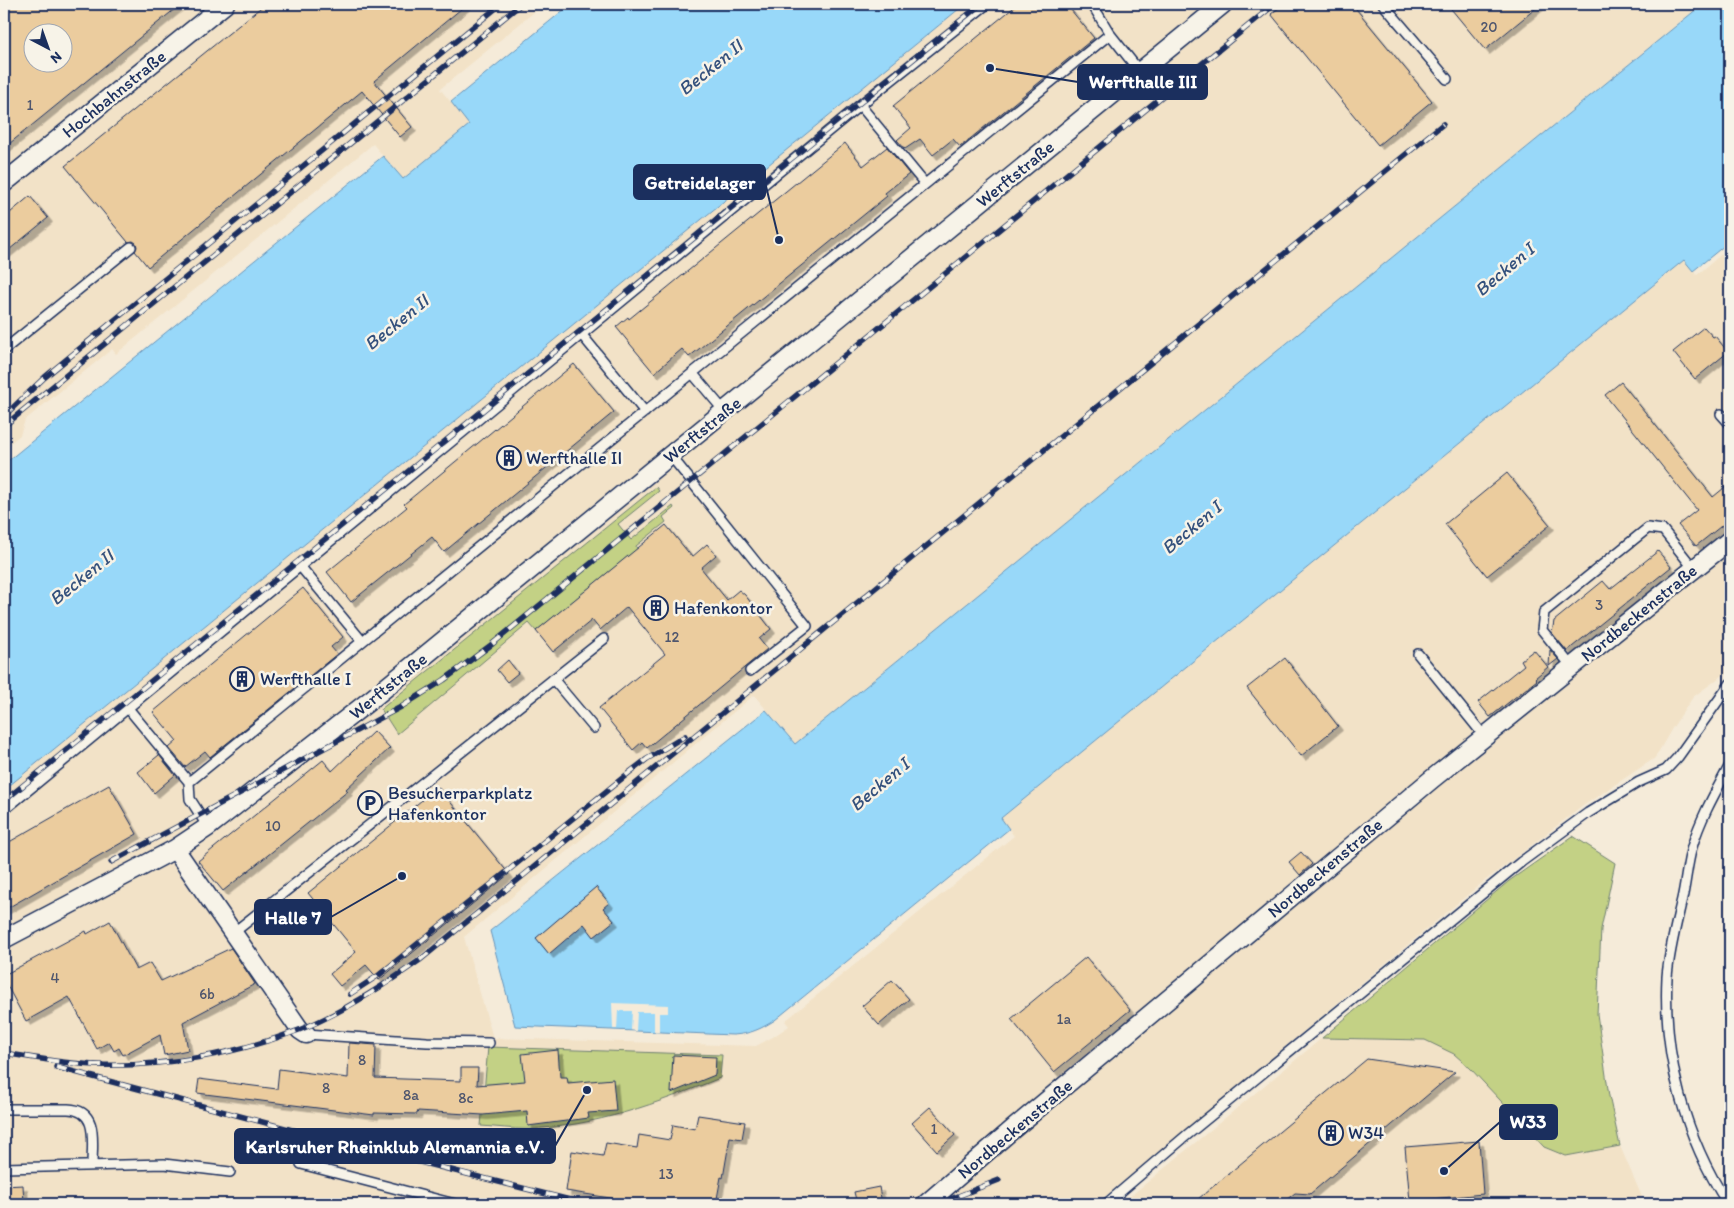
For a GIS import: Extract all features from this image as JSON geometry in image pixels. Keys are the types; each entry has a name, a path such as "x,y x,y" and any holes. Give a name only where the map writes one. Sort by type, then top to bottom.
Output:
{"street":[{"name":"Hochbahnstraße","path":"4,184 209,9 225,4"},
{"name":"Werftstraße","path":"4,939 175,849 208,827 373,698 1223,4"},
{"name":"Nordbeckenstraße","path":"926,1204 1013,1129 1417,792 1730,540"},
{"path":"175,849 300,1030 306,1034"}],"lane":[{"path":"4,810 860,105 986,4"},
{"path":"1092,4 1110,34 1140,72"},
{"path":"1383,4 1446,79"},
{"path":"189,782 1110,34"},
{"path":"860,105 925,184"},
{"path":"4,348 132,247"},
{"path":"582,335 645,412"},
{"path":"693,374 725,412"},
{"path":"1721,414 1730,424"},
{"path":"670,456 807,626 750,672"},
{"path":"1572,667 1542,630 1544,612 1648,528 1663,530 1694,569"},
{"path":"300,566 362,641"},
{"path":"233,933 604,639"},
{"path":"1418,654 1485,737"},
{"path":"554,679 594,728"},
{"path":"1106,1204 1187,1135 1521,862 1588,813 1639,782 1666,770 1678,757 1730,684"},
{"path":"127,707 189,782 190,799 208,827"},
{"path":"1728,1204 1702,1159 1689,1126 1678,1088 1670,1044 1667,984 1672,944 1692,847 1711,801 1730,765"},
{"path":"306,1034 427,1042 489,1043"},
{"path":"4,1109 77,1109 88,1117 92,1130 92,1165"},
{"path":"4,1168 164,1164 230,1172"},
{"path":"301,1164 455,1204"}],"shaded area":[{"path":"4,4 544,4 440,89 470,125 403,180 373,144 116,354 112,349 25,420 20,435 4,448"},
{"path":"965,4 1703,4 795,744 754,695 464,937 493,1038 756,1046 773,1037 789,1026 785,1021 1014,836 1001,818 1684,260 1697,275 1730,247 1730,670 1693,697 1655,758 1583,806 1482,883 1096,1204 4,1204 4,790"},
{"path":"1322,1038 1425,1040 1437,1044 1454,1054 1470,1068 1544,1147 1566,1156 1620,1146 1645,1204 1121,1204"}],"green space":[{"path":"656,487 659,491 618,524 631,540 673,506 674,508 663,517 666,522 636,546 637,549 536,631 529,623 397,734 381,709"},
{"path":"1573,836 1615,863 1601,929 1597,1014 1609,1096 1620,1146 1566,1156 1544,1147 1470,1068 1454,1054 1425,1040 1322,1038 1509,881"},
{"path":"488,1047 722,1055 720,1078 650,1105 577,1124 521,1129 481,1126"}],"water":[{"name":"Becken II","path":"571,4 965,4 4,790 4,464 383,156 403,179 469,125 451,102"},
{"name":"Becken I","path":"1703,4 1730,4 1730,241 1693,271 1684,260 1001,818 1009,829 775,1020 745,1034 733,1035 515,1026 490,931 766,710 795,744"}],"pier":[{"path":"612,1003 668,1005 668,1013 659,1013 659,1031 654,1031 654,1012 637,1012 636,1031 631,1030 632,1011 618,1011 617,1029 613,1029"}],"building":[{"path":"4,4 181,4 4,148"},
{"path":"265,4 467,4 374,81 412,127 400,137 362,91 148,267 135,251 136,243 133,241 128,242 65,166"},
{"path":"1018,4 1066,4 1094,38 960,147 953,139 933,155 920,139 905,149 897,140 911,128 893,106"},
{"path":"1284,4 1352,4 1432,101 1378,145 1271,14"},
{"path":"1447,4 1541,4 1485,50"},
{"path":"845,143 863,166 887,147 909,174 885,193 887,196 689,357 682,349 654,373 616,327 628,317 629,319"},
{"path":"30,196 48,218 4,254 4,218"},
{"path":"1704,327 1713,337 1715,336 1728,352 1695,379 1673,352"},
{"name":"Werfthalle II","path":"574,364 614,412 444,552 432,537 351,602 327,572 407,507 404,504"},
{"path":"1621,382 1713,497 1730,483 1730,519 1696,546 1678,525 1697,510 1605,395"},
{"path":"1507,473 1550,525 1487,576 1445,524"},
{"path":"666,525 692,557 707,544 716,555 701,568 727,600 739,590 745,595 771,629 759,639 767,649 647,748 642,742 633,750 599,708 665,654 627,607 600,630 592,620 553,652 536,631"},
{"path":"1658,551 1671,567 1567,651 1552,633 1554,621 1603,581 1610,589"},
{"name":"Werfthalle I","path":"303,588 343,637 331,647 337,654 210,757 205,751 185,767 169,748 177,741 153,712"},
{"path":"1534,650 1548,667 1535,678 1537,680 1490,717 1478,702 1524,665 1521,660"},
{"path":"1550,650 1558,659 1549,666"},
{"path":"1285,658 1338,726 1301,756 1247,688"},
{"path":"508,660 518,673 507,682 497,670"},
{"path":"374,731 390,748 346,789 348,791 223,891 198,861 323,760 332,771"},
{"path":"159,755 175,775 154,793 138,772"},
{"path":"109,785 137,834 4,910 4,845"},
{"path":"438,787 509,874 379,980 366,965 340,986 330,974 356,952 308,893"},
{"path":"1301,852 1312,864 1300,875 1289,862"},
{"path":"596,887 609,903 603,908 614,921 594,937 584,924 549,954 536,938"},
{"path":"110,921 136,970 150,963 161,981 231,948 255,984 183,1022 188,1050 164,1055 160,1035 123,1055 119,1048 114,1051 109,1042 97,1049 69,997 26,1021 4,980 4,975 86,931 87,934"},
{"path":"1086,957 1130,1010 1054,1072 1011,1019"},
{"path":"892,980 909,999 879,1025 862,1006"},
{"path":"349,1043 376,1045 375,1078 461,1081 461,1068 478,1068 477,1085 525,1081 522,1054 558,1050 560,1077 567,1077 568,1083 613,1079 616,1111 588,1113 589,1118 528,1126 527,1111 483,1115 418,1111 417,1114 374,1113 374,1115 197,1093 199,1079 277,1089 279,1069 348,1078"},
{"path":"673,1055 716,1057 715,1075 671,1093"},
{"name":"W34","path":"1367,1059 1455,1072 1310,1194 1295,1193 1281,1204 1192,1204"},
{"path":"930,1107 955,1135 937,1151 912,1123"},
{"path":"698,1115 745,1122 742,1139 730,1137 723,1178 721,1177 716,1204 648,1204 566,1191 572,1151 603,1156 606,1143 637,1148 639,1135 670,1140 673,1125 695,1129"},
{"path":"1479,1141 1483,1194 1410,1201 1405,1147"},
{"path":"23,1185 24,1204 4,1204 4,1186"},
{"path":"879,1187 882,1204 857,1204 854,1192"}],"railway":[{"path":"4,416 45,377 501,4"},
{"path":"4,426 521,4"},
{"path":"4,801 981,4"},
{"path":"111,862 401,707 444,680 491,645 1270,8"},
{"path":"4,1053 62,1062 98,1065 149,1064 200,1057 250,1046 299,1030 331,1016 376,990 420,960 1443,124"},
{"path":"350,994 379,975 630,772 647,759 685,736"},
{"path":"56,1067 285,1128 586,1204"},
{"path":"938,1204 999,1180"}],"place":[{"name":"Werfthalle III","path":"990,68"},
{"name":"Getreidelager","path":"779,240"},
{"name":"Werfthalle II","path":"509,458"},
{"name":"Hafenkontor","path":"656,608"},
{"name":"Werfthalle I","path":"242,679"},
{"name":"Besucherparkplatz Hafenkontor","path":"370,803"},
{"name":"Halle 7","path":"402,876"},
{"name":"Karlsruher Rheinklub Alemannia e.V.","path":"587,1090"},
{"name":"W34","path":"1331,1133"},
{"name":"W33","path":"1444,1171"}]}
